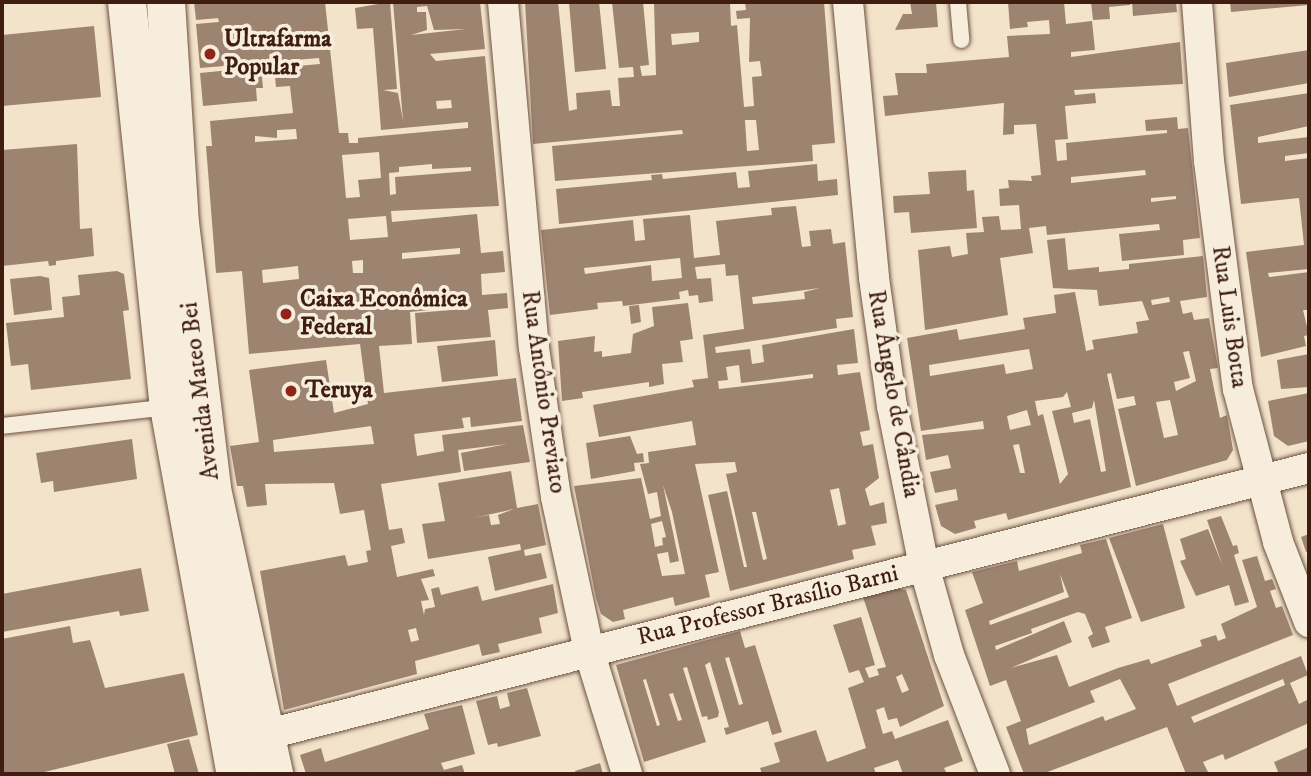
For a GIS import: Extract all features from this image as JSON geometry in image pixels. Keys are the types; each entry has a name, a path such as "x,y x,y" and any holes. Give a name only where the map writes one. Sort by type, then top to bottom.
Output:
{"main road":[{"name":"Avenida Mateo Bei","path":"127,2 169,407 242,751 274,774"},
{"name":"Avenida Mateo Bei","path":"166,2 180,223 242,751"}],"street":[{"name":"Rua Antônio Previato","path":"503,2 534,348 556,497 589,651 627,774"},
{"name":"Rua Ângelo de Cândia","path":"848,2 874,278 892,406 924,566 949,655 995,774"},
{"name":"Rua Luis Botta","path":"1198,2 1222,277 1238,388 1259,481 1309,622"},
{"name":"Rua Professor Brasílio Barni","path":"242,751 589,651 1309,468"}],"lane":[{"path":"958,2 961,40"},
{"path":"2,426 169,407"}],"building":[{"path":"194,2 325,2 339,133 348,133 349,143 358,143 358,138 468,128 468,122 381,130 373,28 357,29 355,8 390,2 397,89 383,90 398,93 403,121 393,2 480,2 485,49 430,54 436,61 485,56 499,206 391,211 392,222 477,214 481,253 503,251 505,272 481,274 482,295 507,293 508,308 488,310 491,337 417,343 415,313 464,309 463,297 428,299 429,310 410,312 412,344 379,346 384,393 516,378 522,421 471,427 470,417 462,418 464,428 414,434 417,456 444,451 442,435 523,425 530,462 464,471 461,453 507,444 458,450 461,472 381,484 389,530 402,528 405,543 391,546 397,577 433,569 435,576 421,579 429,600 421,601 424,615 425,609 435,607 431,589 439,587 441,595 478,586 482,601 553,584 558,613 539,618 542,633 498,644 500,652 482,656 479,644 415,661 417,674 284,710 260,571 345,555 348,566 368,562 366,551 371,550 364,510 340,514 334,483 265,484 267,505 247,507 243,486 237,486 230,446 259,442 249,370 326,360 334,413 368,404 360,344 249,354 242,271 216,273 206,146 212,146 210,121 293,113 290,86 276,87 274,68 320,64 319,58 200,68 196,24 219,22 218,18 196,20","holes":["427,6 434,30 466,29 411,35 427,30 426,12 417,12 417,7","451,100 452,108 437,109 436,101","296,129 297,139 255,142 255,136 277,138 277,130","379,152 381,178 358,180 360,197 346,198 342,155","432,164 432,169 471,167 471,171 395,177 396,194 390,195 389,173 399,172 399,167","386,216 388,237 350,240 348,219","460,248 460,254 402,259 402,253","363,260 363,273 353,273 352,261","298,266 299,279 263,283 262,270","371,426 374,444 274,452 273,440","416,628 419,640 411,642 408,630"]},
{"path":"525,2 558,2 569,111 577,109 576,93 610,90 612,106 620,106 618,78 634,77 633,67 619,68 612,2 643,2 649,65 640,66 642,76 656,75 654,2 730,2 731,26 737,25 744,107 754,106 752,77 762,76 760,61 749,62 750,18 737,19 736,11 746,10 745,2 824,2 835,143 812,145 813,161 555,181 552,146 683,134 682,130 533,144","holes":["699,32 699,42 672,45 671,34","745,120 756,120 759,150 747,151"]},
{"path":"569,2 599,2 606,69 575,72"},
{"path":"910,2 936,2 938,27 895,30 903,14 912,14"},
{"path":"1008,2 1064,2 1066,24 1092,21 1095,50 1071,52 1071,57 1180,42 1183,84 1074,90 1075,95 1095,93 1096,103 1065,106 1068,139 1055,140 1057,161 1067,160 1066,143 1167,133 1167,130 1146,131 1145,120 1177,117 1178,129 1188,128 1200,238 1183,240 1184,255 1122,261 1119,234 1160,230 1159,224 1047,235 1046,226 1029,228 1033,253 1000,258 1008,315 925,330 918,250 950,246 952,257 968,254 966,233 984,232 982,217 999,216 1001,230 1021,229 1019,205 1000,206 999,189 1009,188 1008,180 1032,181 1031,176 1041,175 1036,124 1014,125 1014,134 1003,135 1004,103 885,116 883,96 898,95 895,73 927,73 926,64 1009,57 1007,36 1050,34 1049,20 1027,22 1028,27 1010,29","holes":["1145,170 1146,175 1071,183 1071,177","1176,196 1176,199 1151,202 1151,198"]},
{"path":"1091,2 1130,2 1130,5 1109,7 1110,19 1093,20"},
{"path":"1132,2 1176,2 1177,12 1133,16"},
{"path":"1230,2 1309,2 1309,5 1231,12"},
{"path":"94,26 101,97 2,106 2,35"},
{"path":"1309,50 1309,83 1229,97 1226,63"},
{"path":"261,67 263,88 256,88 257,101 203,106 200,73"},
{"path":"1309,93 1309,126 1258,137 1258,143 1309,137 1309,153 1285,156 1285,161 1309,158 1309,269 1268,273 1269,277 1309,272 1309,310 1303,310 1309,335 1304,336 1306,346 1261,357 1246,252 1304,245 1299,198 1241,204 1230,105"},
{"path":"77,144 80,229 92,228 94,256 56,261 56,265 49,266 48,261 2,266 2,150"},
{"path":"817,164 818,181 837,179 838,195 559,224 556,189 652,180 651,175 662,174 663,179 736,172 738,188 750,187 748,171"},
{"path":"966,170 967,191 974,190 977,228 911,233 909,212 894,213 893,196 930,194 928,172"},
{"path":"796,206 802,247 811,246 809,231 831,229 833,244 845,242 853,317 836,319 837,328 715,347 716,353 750,349 752,364 764,362 762,345 854,329 858,363 837,365 838,375 860,372 870,430 860,432 863,446 873,444 879,478 865,489 870,506 884,502 887,523 871,526 876,545 852,550 854,559 730,591 708,495 727,491 744,567 747,567 726,474 737,472 735,462 695,464 719,572 705,575 710,597 675,606 673,597 623,610 625,619 613,622 601,614 596,598 574,486 641,478 650,519 661,516 657,492 648,494 640,464 649,463 648,452 696,445 692,421 599,437 593,405 694,387 692,380 708,378 703,335 744,329 738,275 726,276 725,264 695,267 697,279 711,278 713,301 699,303 698,295 689,296 688,290 679,292 680,299 623,306 622,301 597,303 598,309 550,315 541,230 633,220 635,241 645,240 643,219 690,215 694,258 720,255 716,221 772,215 771,208","holes":["680,258 682,278 652,281 651,265 585,274 584,268","820,288 804,292 805,299 753,304 752,297","739,365 741,383 813,374 813,378 719,389 718,381 728,380 726,367","663,485 672,512 685,574 662,576 657,554 668,552 670,563 679,561","839,488 846,524 838,526 830,490","752,512 756,512 767,559 763,560","662,521 666,537 662,538 663,545 655,547 651,524"]},
{"path":"1065,238 1068,270 1099,267 1099,272 1129,269 1129,264 1203,256 1207,297 1180,301 1183,314 1192,312 1194,320 1209,318 1218,368 1210,369 1220,418 1227,415 1233,450 1227,460 1136,486 1118,409 1136,405 1134,396 1117,399 1111,373 1107,374 1131,487 1008,520 1006,513 974,521 976,528 955,534 941,526 935,505 958,500 956,489 935,493 930,472 951,468 948,455 926,460 922,435 984,429 983,421 921,431 907,338 957,329 959,340 1025,329 1023,318 1056,313 1054,295 1075,292 1086,351 1094,349 1092,340 1138,333 1136,322 1149,320 1142,301 1099,306 1097,290 1053,288 1047,240","holes":["1169,297 1170,302 1152,305 1151,300","1029,349 1033,369 1006,374 1004,364 930,376 929,365","1189,351 1196,381 1176,391 1174,382 1190,378 1183,352","1067,392 1071,407 1052,411 1068,474 1060,484 1043,414 1038,416 1035,401 1063,397","1094,400 1106,471 1101,472 1090,419 1074,423 1072,413 1092,408","1170,400 1178,435 1164,438 1156,402","1027,410 1031,425 1010,430 1007,416","1019,444 1025,473 1020,473 1013,445"]},
{"path":"117,271 124,274 129,310 123,311 131,379 31,390 28,364 11,366 6,323 64,317 62,297 80,295 78,275"},
{"path":"40,276 49,278 52,310 14,315 10,279"},
{"path":"688,303 693,339 680,341 683,362 662,364 664,384 649,387 649,382 582,392 583,398 562,401 558,341 595,336 594,352 602,351 602,357 631,353 633,334 654,326 652,307"},
{"path":"639,305 641,322 631,324 629,306"},
{"path":"495,340 498,376 442,382 437,346"},
{"path":"1309,354 1309,387 1281,389 1277,360"},
{"path":"1309,393 1309,441 1288,446 1274,436 1268,401"},
{"path":"630,436 637,454 643,453 644,462 634,463 635,471 591,479 586,443"},
{"path":"132,439 137,479 54,492 53,481 41,483 36,453"},
{"path":"511,471 517,508 538,504 546,545 524,550 525,556 541,553 547,578 495,591 488,557 521,550 520,544 428,559 422,524 445,521 438,483","holes":["514,509 498,515 500,524 491,525 489,515 473,518"]},
{"path":"1221,516 1233,546 1237,545 1239,553 1234,555 1249,602 1235,606 1229,585 1196,596 1180,561 1186,559 1180,539 1208,529 1223,567 1207,520"},
{"path":"1163,524 1185,608 1141,622 1109,538"},
{"path":"1309,534 1309,551 1306,552 1301,537"},
{"path":"1106,539 1132,618 1105,627 1110,642 1092,648 1088,637 1093,634 1085,614 1078,612 1031,629 1032,633 995,646 996,650 1064,621 1072,642 1011,668 1057,655 1069,687 1118,668 1149,659 1151,664 1202,646 1200,640 1216,635 1218,641 1226,638 1221,624 1257,607 1242,560 1257,556 1265,581 1272,579 1276,589 1270,591 1276,608 1282,606 1293,635 1168,684 1177,706 1301,656 1308,675 1290,683 1299,704 1309,699 1309,723 1225,760 1223,754 1203,762 1209,774 1186,774 1167,727 1042,774 1024,774 1006,727 1021,721 1006,680 990,686 965,610 983,603 972,572 1017,561 1019,571 1082,553 1080,545","holes":["1060,574 1069,597 990,625 989,621 1064,592","1120,679 1136,709 1105,721 1103,716 1029,745 1026,729 1095,702 1090,691","1283,679 1285,685 1194,723 1191,717"]},
{"path":"141,568 149,611 120,616 119,611 2,632 2,594"},
{"path":"896,588 906,590 944,706 900,727 897,718 888,720 884,707 876,710 883,734 892,731 895,739 948,720 963,761 944,768 947,774 903,774 898,760 874,768 876,774 762,774 760,768 780,762 774,743 816,730 827,762 866,748 848,688 864,682 859,670 849,673 833,625 861,617 875,665 865,668 869,678 879,675 877,669 886,667 863,597","holes":["902,674 909,690 902,693 896,677"]},
{"path":"70,626 73,643 90,640 105,688 184,673 198,735 36,774 2,774 2,639"},
{"path":"740,631 745,648 755,645 782,732 772,735 768,721 726,735 724,728 729,727 710,662 705,665 719,712 718,717 708,720 707,716 702,717 687,667 683,668 706,742 644,762 616,665","holes":["729,657 743,704 739,705 725,658","646,679 660,725 657,726 643,680","673,693 682,720 678,721 669,694"]},
{"path":"527,688 541,736 498,747 497,743 488,745 476,701 497,696 500,709 510,706 507,693"},
{"path":"462,705 475,754 441,763 444,770 462,765 465,774 306,774 300,755 321,748 325,762 429,729 424,714"},
{"path":"189,739 199,774 175,774 167,744"},
{"path":"1309,747 1309,774 1279,774 1274,762"},
{"path":"600,763 603,774 576,774 575,771"}],"place":[{"name":"Ultrafarma Popular","path":"210,54"},
{"name":"Caixa Econômica Federal","path":"286,314"},
{"name":"Teruya","path":"291,391"}]}
